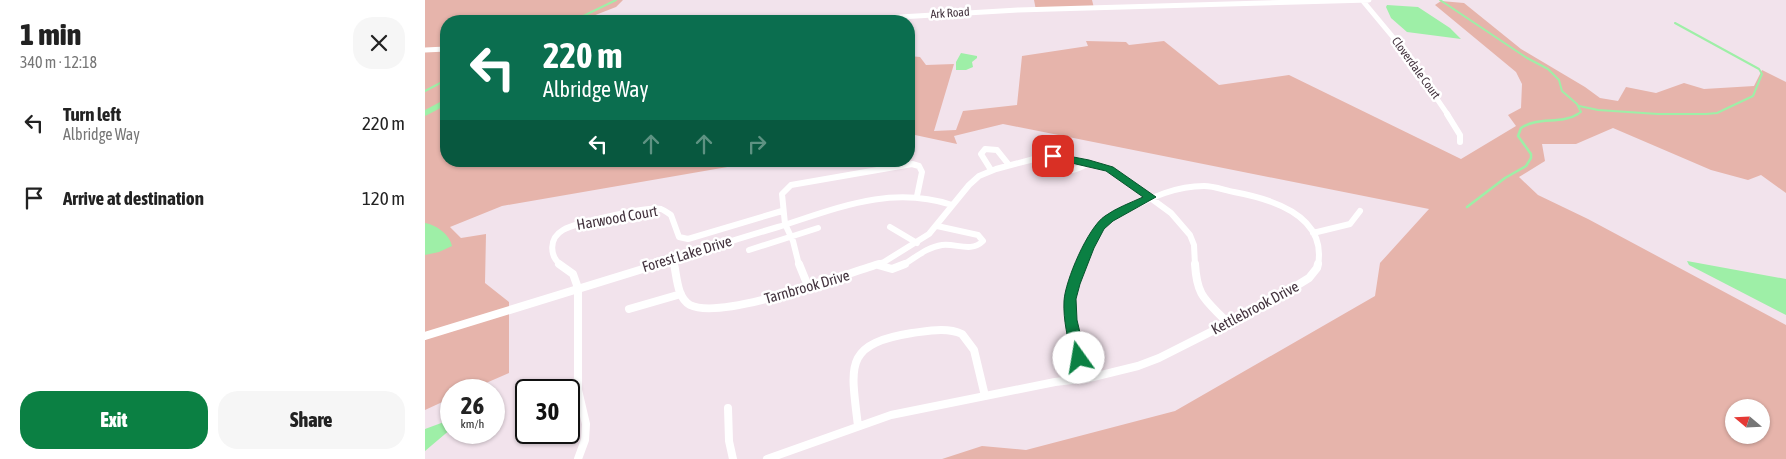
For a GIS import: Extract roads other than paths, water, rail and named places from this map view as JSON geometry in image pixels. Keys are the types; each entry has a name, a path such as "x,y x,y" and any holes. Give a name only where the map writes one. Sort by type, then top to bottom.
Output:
{"street":[{"name":"Cloverdale Court","path":"1362,0 1382,21 1418,68 1460,135 1460,142"},
{"name":"Ark Road","path":"915,16 1018,10 1369,0"},
{"path":"425,50 440,49"},
{"path":"991,170 981,154 985,148 994,147 998,149 1009,166"},
{"name":"Tarnbrook Drive","path":"681,294 686,301 697,308 721,310 769,299 878,265 917,243 937,226 951,205 973,180 991,170 1053,156 1089,163 1115,172 1171,213 1190,235 1195,251 1196,283 1198,289 1205,300 1228,323"},
{"path":"1034,159 1047,168 1065,172 1073,172 1089,163"},
{"path":"915,165 921,170 917,196"},
{"path":"807,286 785,224 782,211 782,194 791,185 896,167"},
{"name":"Kettlebrook Drive","path":"767,459 790,455 858,426 919,408 1055,382 1089,378 1153,360 1285,294 1309,278 1317,268 1320,257 1319,245 1313,233 1302,218 1283,206 1232,191 1205,186 1173,189 1119,211 1100,227 1093,237 1070,299 1071,320 1079,358 1089,378"},
{"name":"Forest Lake Drive","path":"425,336 865,200 896,195 917,196 935,199 951,205"},
{"name":"Harwood Court","path":"578,288 573,274 555,262 551,252 559,232 568,226 660,209 671,215 679,237 688,239 782,211"},
{"path":"1313,233 1350,224 1360,211"},
{"path":"878,265 892,269 938,245 949,244 973,248 979,246 983,241 981,236 978,235 937,226"},
{"path":"890,227 917,243"},
{"path":"749,250 818,228"},
{"path":"629,309 681,294 673,259"},
{"path":"578,288 578,390 586,424 585,440 579,459"},
{"path":"858,426 853,377 855,364 865,348 881,340 940,330 952,330 962,334 970,340 976,353 985,396"},
{"path":"729,408 729,441 733,459"}],"waterway":[{"path":"585,15 616,0"},
{"path":"1440,0 1527,58 1548,69 1559,80 1562,91 1577,104 1581,112 1577,114"},
{"path":"1579,106 1598,110 1658,114 1706,114 1717,113 1753,96 1762,74 1759,69 1675,23"},
{"path":"425,91 440,83"},
{"path":"425,113 440,105"},
{"path":"1467,207 1505,178 1526,166 1531,158 1531,154 1518,136 1521,128 1535,122 1564,119 1577,114"}]}
